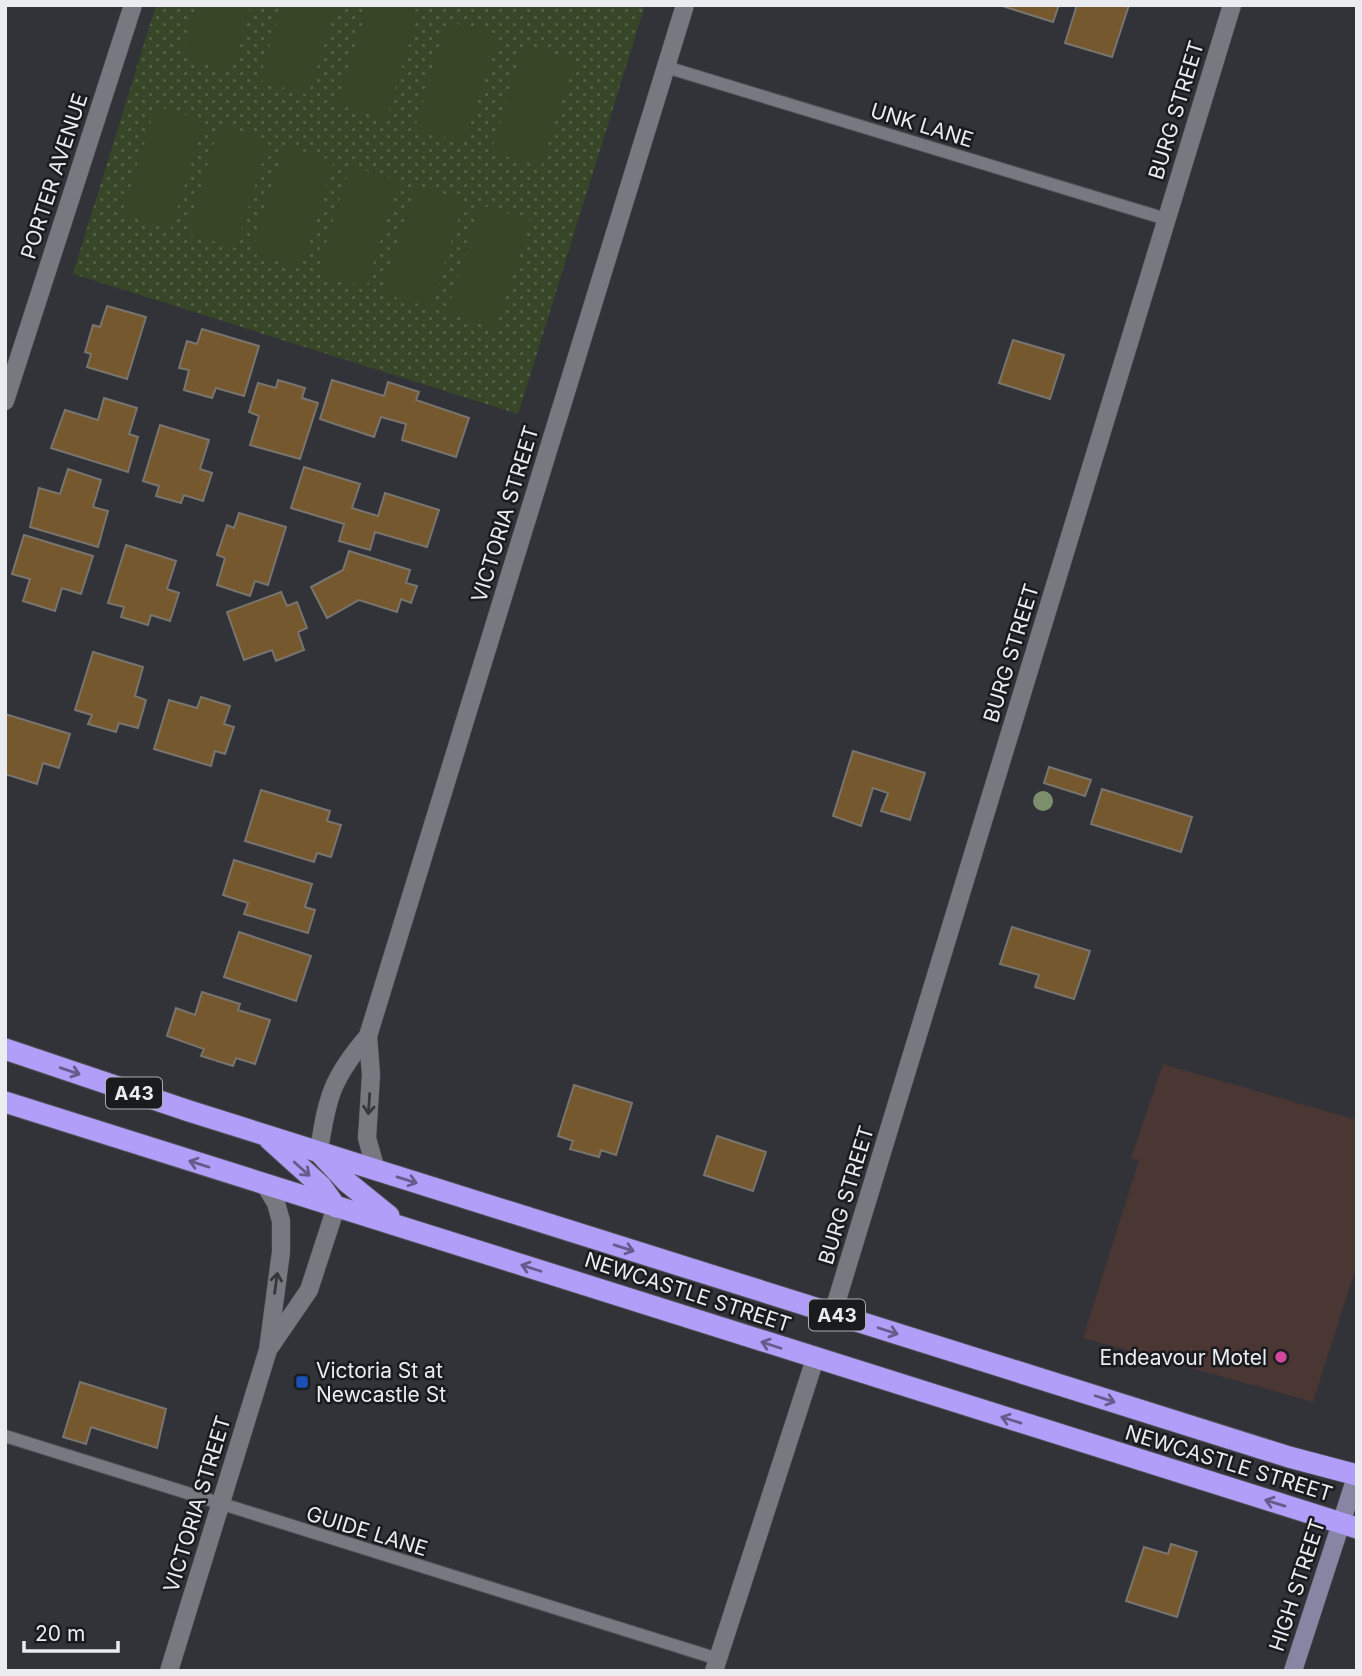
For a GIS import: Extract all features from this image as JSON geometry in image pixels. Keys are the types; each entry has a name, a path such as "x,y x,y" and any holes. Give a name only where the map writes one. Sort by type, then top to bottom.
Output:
{"highway":[{"name":"NEWCASTLE STREET","path":"5,1049 318,1152 1276,1453 1357,1475"},
{"name":"NEWCASTLE STREET","path":"5,1102 1348,1526"},
{"path":"263,1134 321,1186 336,1207"},
{"path":"318,1152 373,1205 406,1227"}],"main road":[{"name":"HIGH STREET","path":"1293,1671 1348,1526 1357,1475"}],"street":[{"name":"PORTER AVENUE","path":"5,401 133,5"},
{"name":"VICTORIA STREET","path":"376,1170 367,1138 371,1075 368,1036 685,5"},
{"name":"BURG STREET","path":"833,1313 1232,5"},
{"name":"VICTORIA STREET","path":"318,1152 325,1114 340,1068 368,1036"},
{"name":"VICTORIA STREET","path":"169,1671 268,1350 281,1252 281,1220 276,1203 264,1183"},
{"name":"VICTORIA STREET","path":"268,1350 309,1290 336,1207"},
{"path":"716,1665 815,1359"}],"lane":[{"name":"UNK LANE","path":"666,67 1166,219"},
{"name":"GUIDE LANE","path":"5,1436 716,1665"}],"shaded area":[{"path":"1163,1064 1357,1120 1357,1264 1313,1402 1083,1338 1139,1160 1131,1158"}],"green space":[{"path":"156,5 645,5 518,414 73,274"},
{"path":"197,5 251,5 231,71 181,56"},
{"path":"282,5 336,5 308,95 259,80"},
{"path":"368,5 397,5 419,12 386,119 337,104"},
{"path":"448,21 498,36 464,143 415,128"},
{"path":"524,45 574,60 541,167 491,152"},
{"path":"156,106 205,121 171,228 122,213"},
{"path":"220,125 269,140 236,248 186,233"},
{"path":"285,146 334,161 301,268 251,253"},
{"path":"350,166 399,181 366,288 317,273"},
{"path":"415,186 464,201 431,308 382,293"},
{"path":"480,205 530,220 496,328 447,312"}],"building":[{"path":"999,5 1059,5 1053,22"},
{"path":"1077,5 1129,5 1112,57 1065,43"},
{"path":"107,306 146,317 127,379 87,367 91,354 85,352 93,325 100,327"},
{"path":"202,329 259,346 244,396 216,388 212,398 184,390 189,370 179,368 187,341 197,344"},
{"path":"1013,340 1064,355 1050,399 999,383"},
{"path":"278,380 305,388 302,398 318,403 300,459 250,445 259,416 249,412 258,383 276,388"},
{"path":"332,380 384,396 388,382 419,392 416,400 469,418 456,457 402,440 406,424 381,417 374,437 320,419"},
{"path":"104,398 137,408 129,434 138,437 128,472 51,448 65,410 98,420"},
{"path":"160,425 209,440 200,469 212,473 203,501 184,495 181,503 156,496 159,486 143,481"},
{"path":"304,467 360,484 352,508 378,516 385,493 439,510 427,547 375,532 370,550 339,541 344,524 291,508"},
{"path":"68,469 101,480 93,507 108,511 98,547 30,527 39,488 60,494"},
{"path":"239,513 286,527 268,585 255,581 250,596 217,585 225,558 217,555 227,525 234,528"},
{"path":"24,535 93,556 81,594 62,588 55,611 23,601 30,579 12,574"},
{"path":"126,545 176,561 167,589 179,593 170,621 151,615 148,625 121,617 124,607 108,603"},
{"path":"349,551 410,570 406,583 417,586 411,603 401,599 397,612 359,600 327,618 311,587 343,570"},
{"path":"281,592 287,606 297,602 307,628 298,632 304,650 276,661 272,650 244,660 227,612"},
{"path":"93,652 143,667 135,696 146,700 138,728 119,723 116,732 88,724 92,715 75,710"},
{"path":"201,697 230,706 224,724 234,727 225,754 215,751 211,766 154,749 169,700 197,708"},
{"path":"5,714 70,734 59,768 43,763 37,784 5,774"},
{"path":"853,751 925,773 910,820 881,811 888,793 873,788 861,826 833,816"},
{"path":"1049,767 1091,780 1085,796 1044,783"},
{"path":"1102,789 1192,817 1181,852 1091,824"},
{"path":"261,790 330,811 327,821 341,825 331,857 317,853 314,862 245,841"},
{"path":"234,860 312,884 305,907 315,910 308,933 244,914 248,903 223,895"},
{"path":"1012,927 1090,951 1074,999 1035,987 1039,975 1000,964"},
{"path":"239,932 311,956 296,1001 224,977"},
{"path":"202,992 240,1004 238,1010 270,1020 255,1064 236,1058 233,1066 201,1056 204,1049 167,1036 176,1008 195,1015"},
{"path":"574,1085 632,1103 616,1155 601,1150 599,1157 570,1149 573,1141 558,1136"},
{"path":"717,1136 766,1152 753,1191 704,1175"},
{"path":"80,1382 166,1409 157,1448 91,1427 86,1444 63,1437"},
{"path":"1171,1544 1197,1552 1177,1617 1126,1601 1144,1547 1168,1554"}],"place":[{"name":"Endeavour Motel","path":"1281,1357"},
{"name":"Victoria St at Newcastle St","path":"302,1382"}]}
